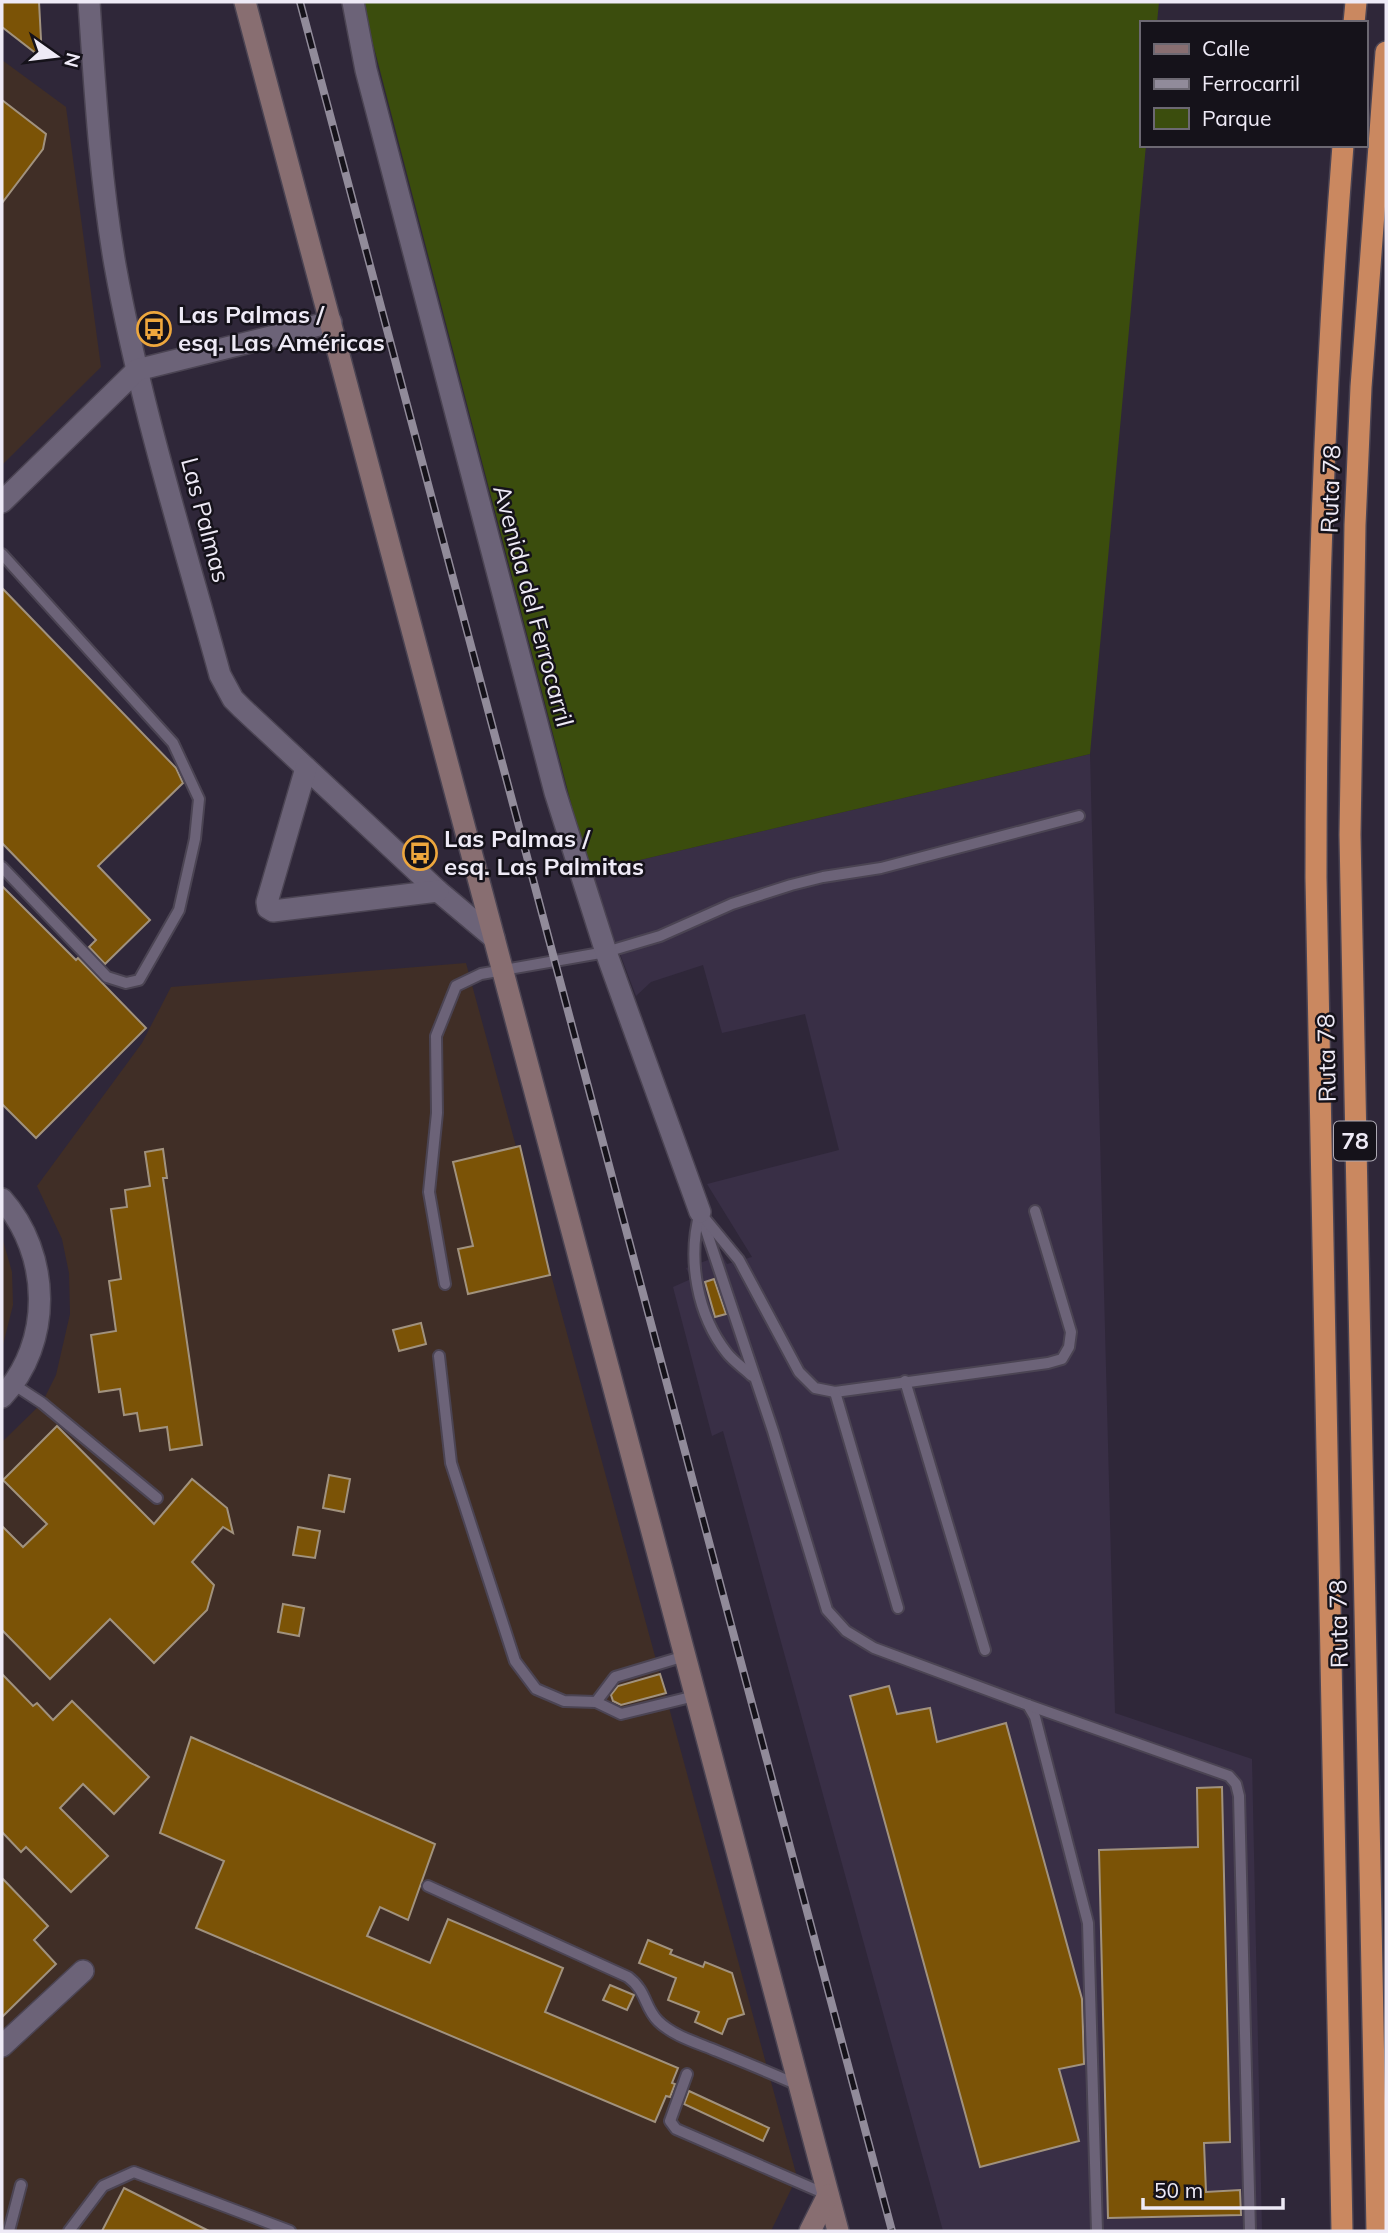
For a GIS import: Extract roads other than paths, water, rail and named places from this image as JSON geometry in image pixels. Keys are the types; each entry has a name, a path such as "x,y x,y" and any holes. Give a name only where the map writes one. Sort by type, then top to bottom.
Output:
{"highway":[{"path":"1354,21 1356,2"},
{"name":"Ruta 78","path":"1377,2231 1350,822 1360,401 1386,52"},
{"name":"Ruta 78","path":"1342,2231 1316,772 1324,437 1343,147"}],"main road":[{"path":"245,2 838,2231"},
{"path":"810,2231 828,2195"}],"street":[{"name":"Las Palmas","path":"89,2 100,152 115,265 137,370 220,675 233,699 242,709 438,891 494,938"},
{"name":"Avenida del Ferrocarril","path":"353,2 369,83 555,792 606,952 700,1213"},
{"path":"2,502 137,370 331,322"},
{"path":"306,768 267,902 268,908 273,911 438,891"},
{"path":"2,1199 13,1213 33,1250 39,1290 38,1320 30,1353 7,1390"},
{"path":"2,2046 83,1971"}],"lane":[{"path":"2,867 107,977 126,983 139,980 179,910 195,839 199,799 173,743 3,557"},
{"path":"445,1284 429,1192 436,1113 436,1036 456,986 481,974 606,952 660,936 732,904 770,891 823,877 881,868 1080,816"},
{"path":"700,1213 739,1260 799,1372 815,1388 835,1392 1062,1359 1069,1347 1071,1332 1035,1211"},
{"path":"700,1213 773,1431 822,1598 835,1621 874,1648 1028,1705 1189,1760 1229,1776 1236,1784 1239,1797 1250,2231"},
{"path":"700,1213 695,1230 694,1261 708,1322 729,1355 754,1377"},
{"path":"439,1356 451,1463 515,1661 536,1689 564,1701 596,1702 621,1714 695,1696"},
{"path":"905,1381 985,1650"},
{"path":"7,1390 42,1403 157,1498"},
{"path":"835,1392 898,1608"},
{"path":"596,1702 615,1677 685,1657"},
{"path":"1028,1705 1035,1717 1088,1923 1097,2231"},
{"path":"428,1886 628,1977 639,1985 657,2020 667,2027 690,2040 798,2085"},
{"path":"687,2074 671,2113 670,2121 676,2129 828,2195"},
{"path":"69,2231 103,2186 134,2172 290,2231"},
{"path":"9,2231 21,2185"}],"railway":[{"path":"300,2 892,2231"}],"place":[{"name":"Las Palmas / esq. Las Américas","path":"154,329"},
{"name":"Las Palmas / esq. Las Palmitas","path":"420,853"}]}
